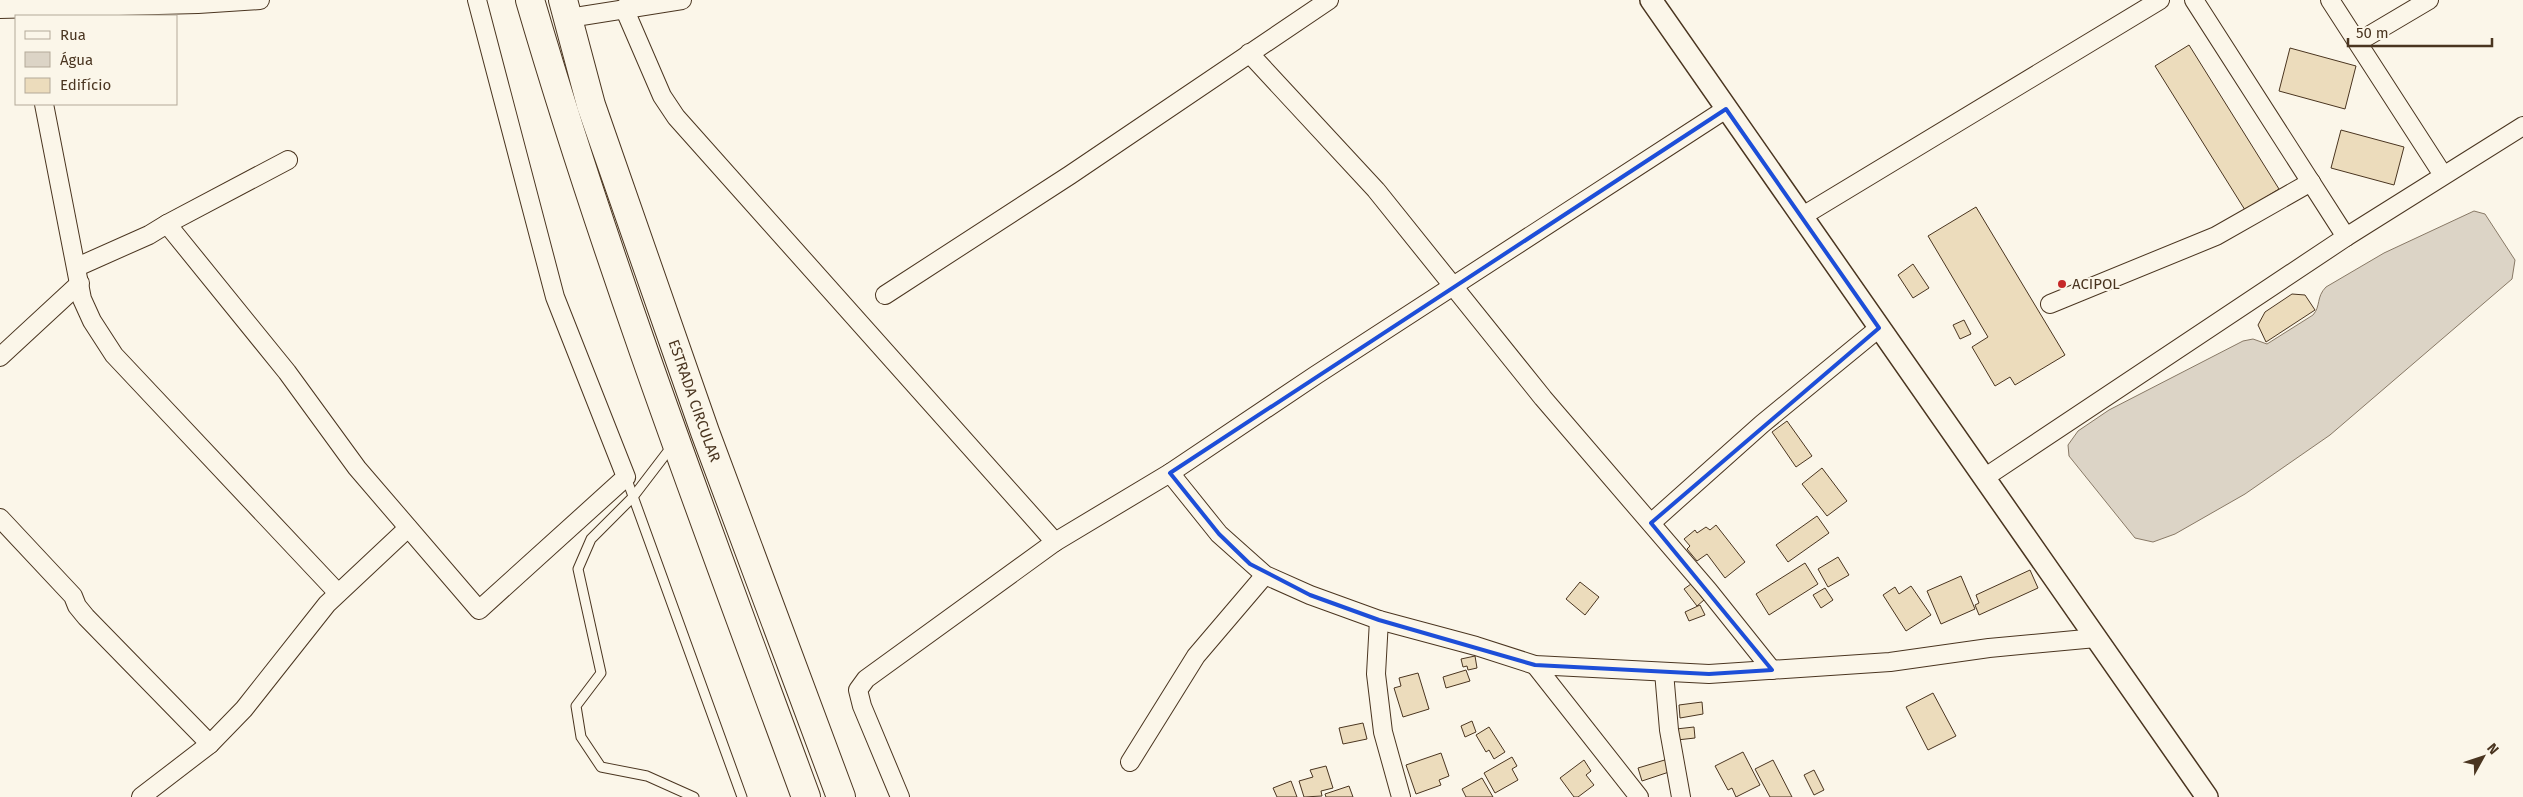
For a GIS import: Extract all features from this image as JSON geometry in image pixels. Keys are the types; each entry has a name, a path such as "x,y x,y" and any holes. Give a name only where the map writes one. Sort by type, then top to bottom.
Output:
{"main road":[{"name":"ESTRADA CIRCULAR","path":"530,0 565,119 675,442 806,797"},
{"name":"ESTRADA CIRCULAR","path":"566,9 591,105 705,432 841,797"}],"street":[{"path":"0,10 26,13 54,4 260,0"},
{"path":"167,224 287,372 357,468 479,610 626,477 555,297 477,0"},
{"path":"566,9 600,6 624,8 682,0"},
{"path":"884,295 1070,175 1329,0"},
{"path":"1651,0 2207,797"},
{"path":"1801,216 2160,0"},
{"path":"2194,0 2346,237"},
{"path":"2330,0 2443,175"},
{"path":"2358,42 2429,0"},
{"path":"624,8 662,96 676,117 1055,542"},
{"path":"1250,53 1376,190 1543,398 1651,523 1772,670"},
{"path":"44,105 79,275 82,299 92,321 114,355 338,593"},
{"path":"900,797 862,706 858,690 866,678 1055,542 1170,473 1726,109"},
{"path":"1984,478 2346,237 2523,126"},
{"path":"0,357 79,275 167,224 288,160"},
{"path":"2050,304 2216,236 2311,182"},
{"path":"1651,523 1762,424 1879,328"},
{"path":"1170,473 1220,534 1265,575 1379,620 1476,646 1536,666 1709,674 1890,662 1988,648 2096,638"},
{"path":"0,518 73,596 77,606 86,617 210,744"},
{"path":"141,797 210,744 244,709 338,593 408,528"},
{"path":"1130,762 1196,656 1265,575"},
{"path":"1379,620 1376,674 1383,732 1401,797"},
{"path":"1536,666 1639,797"},
{"path":"1664,672 1669,730 1681,797"}],"lane":[{"path":"675,442 633,497 591,539 578,569 601,673 576,706 581,737 601,767 647,776 694,797"},
{"path":"626,477 742,797"}],"highlighted area":[{"path":"1726,109 1879,328 1651,523 1772,670 1709,674 1535,665 1379,620 1310,595 1250,564 1219,534 1170,473"}],"water":[{"path":"2474,211 2485,214 2515,260 2512,279 2330,435 2245,494 2175,534 2153,542 2135,538 2069,456 2068,445 2078,431 2109,410 2243,341 2253,339 2267,344 2313,315 2321,294 2326,287 2384,253"}],"building":[{"path":"2189,45 2279,189 2245,210 2155,66"},
{"path":"2290,48 2356,66 2345,109 2279,91"},
{"path":"2341,130 2404,147 2394,185 2331,168"},
{"path":"1976,207 2065,355 2015,385 2010,377 1995,386 1972,347 1988,337 1928,236"},
{"path":"1913,264 1929,288 1913,298 1898,275"},
{"path":"2292,294 2305,295 2315,310 2266,342 2258,325 2265,312"},
{"path":"1964,320 1971,334 1960,339 1953,325"},
{"path":"1787,421 1812,456 1796,467 1772,432"},
{"path":"1822,468 1847,501 1827,516 1802,484"},
{"path":"1817,516 1829,533 1788,562 1776,545"},
{"path":"1716,525 1745,562 1725,578 1707,554 1697,561 1687,549 1690,546 1684,539 1695,530 1697,533 1706,527 1710,530"},
{"path":"1838,557 1849,575 1828,587 1818,569"},
{"path":"1805,563 1818,584 1769,615 1756,594"},
{"path":"2030,570 2038,588 1979,615 1975,605 1979,603 1976,595"},
{"path":"1961,576 1975,609 1941,624 1927,591"},
{"path":"1580,582 1599,597 1585,615 1566,599"},
{"path":"1691,584 1704,600 1697,606 1684,589"},
{"path":"1911,586 1931,615 1906,631 1883,595 1895,587 1899,594"},
{"path":"1825,588 1833,600 1821,608 1813,595"},
{"path":"1700,605 1705,615 1689,621 1685,612"},
{"path":"1475,656 1477,668 1468,670 1467,666 1463,667 1461,659"},
{"path":"1466,670 1470,681 1446,688 1443,677"},
{"path":"1418,673 1429,709 1403,717 1394,688 1401,686 1399,678"},
{"path":"1933,693 1956,736 1928,750 1906,707"},
{"path":"1702,702 1703,714 1680,718 1679,705"},
{"path":"1472,721 1476,732 1465,737 1461,726"},
{"path":"1363,723 1367,739 1343,744 1339,728"},
{"path":"1489,727 1505,752 1494,759 1489,750 1486,752 1476,735"},
{"path":"1694,727 1695,738 1677,740 1676,729"},
{"path":"1743,752 1760,785 1736,797 1732,788 1728,790 1715,766"},
{"path":"1441,753 1449,776 1439,780 1441,785 1416,794 1406,765"},
{"path":"1512,757 1517,766 1512,769 1518,780 1495,793 1484,773"},
{"path":"1668,759 1672,771 1642,781 1638,768"},
{"path":"1584,760 1591,771 1586,775 1594,785 1578,797 1574,797 1560,778"},
{"path":"1773,760 1792,797 1770,797 1755,769"},
{"path":"1326,766 1333,788 1321,791 1322,796 1304,797 1299,781 1313,777 1310,770"},
{"path":"1814,770 1824,790 1814,795 1804,775"},
{"path":"1482,778 1493,797 1466,797 1462,789"},
{"path":"1291,781 1297,797 1277,797 1273,788"},
{"path":"1349,786 1353,797 1326,797 1325,794"}],"place":[{"name":"ACIPOL","path":"2062,284"}]}
